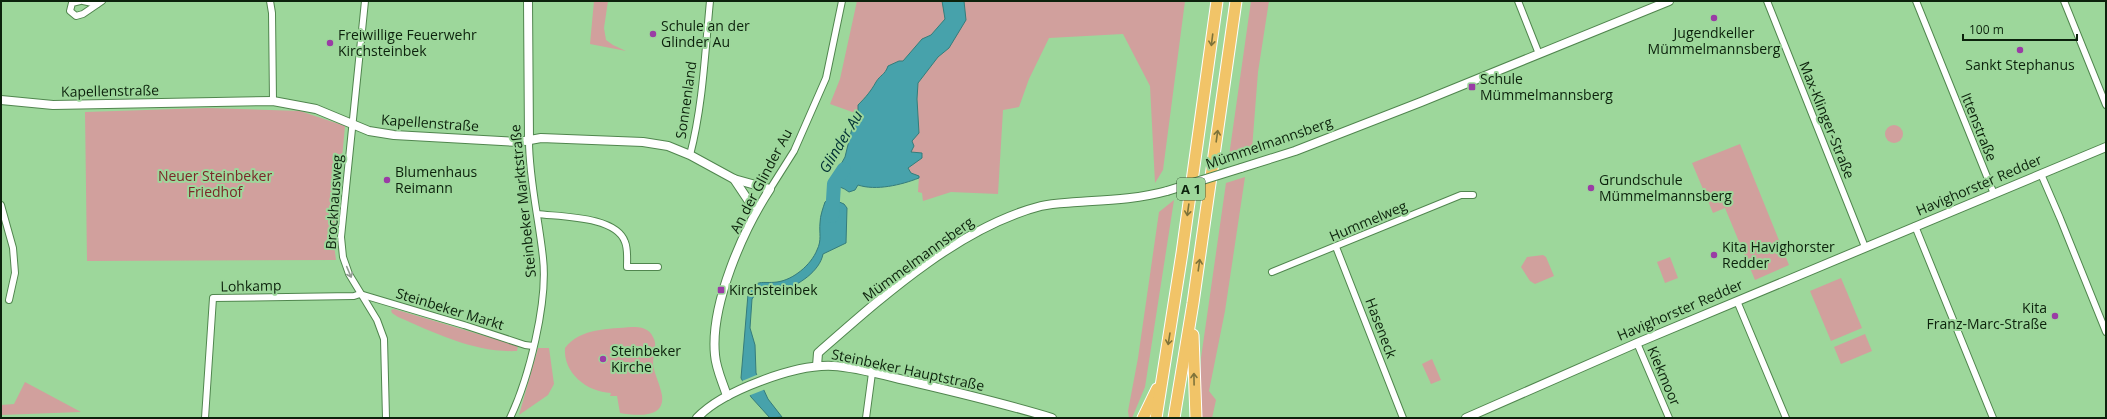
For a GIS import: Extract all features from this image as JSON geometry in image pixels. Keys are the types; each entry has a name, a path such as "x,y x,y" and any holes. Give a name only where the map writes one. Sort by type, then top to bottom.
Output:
{"highway":[{"name":"A 1","path":"1156,418 1188,214 1217,1"},
{"name":"A 1","path":"1174,418 1193,303 1236,1"},
{"path":"1193,303 1196,418"},
{"path":"1143,418 1163,378"}],"street":[{"path":"82,1 99,2 83,14 76,16 70,11 72,3 82,1"},
{"path":"270,1 272,13 273,101"},
{"name":"Brockhausweg","path":"365,1 341,238 342,256 349,274 360,294 378,320 384,339 386,418"},
{"name":"Steinbeker Marktstraße","path":"510,418 525,381 533,346 544,280 529,140 528,1"},
{"name":"Sonnenland","path":"690,155 696,130 702,90 710,1"},
{"name":"An der Glinder Au","path":"727,396 715,356 718,312 734,262 757,209 794,151 826,78 842,1"},
{"path":"1518,1 1539,54"},
{"name":"Mümmelmannsberg","path":"817,366 818,352 853,322 947,250 994,222 1043,205 1138,197 1167,191 1296,151 1669,1"},
{"name":"Max-Klinger-Straße","path":"1767,1 1865,247"},
{"name":"Ittenstraße","path":"1916,1 1994,194"},
{"path":"2064,1 2106,105"},
{"name":"Kapellenstraße","path":"1,100 53,104 273,101 316,109 369,130 394,134 519,142 541,138 643,142 668,146 690,155 734,179 770,189"},
{"name":"Havighorster Redder","path":"1466,418 1482,415 1637,342 2106,147"},
{"path":"2040,174 2060,218 2106,332"},
{"name":"Kapellenstraße","path":"734,179 750,203 757,209"},
{"name":"Hummelweg","path":"1272,272 1461,195 1473,195"},
{"path":"1,204 13,248 15,273 10,300"},
{"path":"537,214 606,224 619,232 625,242 627,267 658,267"},
{"path":"1915,226 1993,418"},
{"name":"Haseneck","path":"1336,247 1403,418"},
{"name":"Steinbeker Markt","path":"360,294 525,345 533,346"},
{"name":"Lohkamp","path":"205,418 213,298 354,296 360,294"},
{"path":"1737,301 1786,418"},
{"name":"Kiekmoor","path":"1637,342 1669,418"},
{"name":"Steinbeker Hauptstraße","path":"697,418 727,396 764,380 790,371 817,366 834,366 872,373 988,400 1052,418"},
{"path":"866,418 872,373"}],"green space":[{"path":"594,1 608,1 604,28 606,40 626,51 590,44"},
{"path":"857,1 942,1 945,19 931,35 922,39 903,61 888,66 868,94 858,104 858,114 830,104 840,79"},
{"path":"964,1 1185,1 1163,170 1155,183 1150,86 1123,34 1049,38 1029,79 1019,107 1003,110 998,194 951,192 923,201 922,193 918,192 919,176 911,173 908,168 922,158 922,154 911,152 911,141 919,132 917,99 918,83 938,57 949,48"},
{"path":"1251,1 1269,1 1258,72 1252,149 1229,156"},
{"name":"Neuer Steinbeker Friedhof","path":"207,108 300,111 345,126 334,244 336,260 87,261 85,112"},
{"path":"1894,125 1900,128 1903,134 1900,140 1894,143 1888,140 1885,134 1888,128"},
{"path":"1740,144 1789,265 1755,280 1725,208 1713,213 1692,163"},
{"path":"1245,177 1225,311 1209,391 1216,400 1212,418 1201,418 1199,398 1201,358 1226,183"},
{"path":"1174,200 1145,387 1132,418 1129,418 1128,411 1138,358 1159,212"},
{"path":"1543,255 1546,257 1554,276 1535,284 1530,281 1521,267 1527,257"},
{"path":"1670,257 1678,278 1665,283 1657,262"},
{"path":"1841,278 1862,328 1831,341 1810,291"},
{"path":"394,309 518,346 517,351 486,349 456,341 398,317 392,313 391,310"},
{"path":"632,327 647,330 651,334 655,343 653,364 661,391 662,400 660,407 650,414 635,415 620,413 617,396 610,396 611,393 593,389 578,380 572,373 565,357 565,348 571,341 587,333 605,329"},
{"path":"1865,334 1872,351 1841,364 1834,347"},
{"path":"538,348 549,348 554,384 548,395 519,415"},
{"path":"1432,359 1441,380 1431,384 1422,364"},
{"path":"25,382 81,412 1,415 1,405 14,404"}],"water":[{"path":"942,1 964,1 966,20 949,48 938,57 918,83 917,99 919,133 912,141 914,146 911,152 922,153 922,158 908,168 911,173 919,176 919,178 904,183 880,187 865,187 858,185 855,190 849,192 833,184 831,182 845,157 854,120 858,114 858,105 868,94 888,66 899,61 903,61 922,39 931,35 945,19"},
{"path":"830,198 844,204 847,208 846,243 823,254 818,266 813,272 795,285 782,290 757,292 752,299 750,328 755,345 756,373 768,399 782,417 770,418 751,397 741,378 748,294 757,284 763,282 783,281 795,275 806,266 817,250 820,236 820,220 825,202"}],"pier":[{"path":"759,374 766,389 748,396 742,381"}],"waterway":[{"name":"Glinder Au","path":"832,216 834,184 844,169"}],"place":[{"name":"Jugendkeller Mümmelmannsberg","path":"1714,18"},
{"name":"Schule an der Glinder Au","path":"653,34"},
{"name":"Freiwillige Feuerwehr Kirchsteinbek","path":"330,43"},
{"name":"Sankt Stephanus","path":"2020,50"},
{"name":"Schule Mümmelmannsberg","path":"1472,87"},
{"name":"Blumenhaus Reimann","path":"387,180"},
{"name":"Grundschule Mümmelmannsberg","path":"1591,188"},
{"name":"Kita Havighorster Redder","path":"1714,255"},
{"name":"Kirchsteinbek","path":"721,290"},
{"name":"Kita Franz-Marc-Straße","path":"2055,316"},
{"name":"Steinbeker Kirche","path":"603,359"}]}
